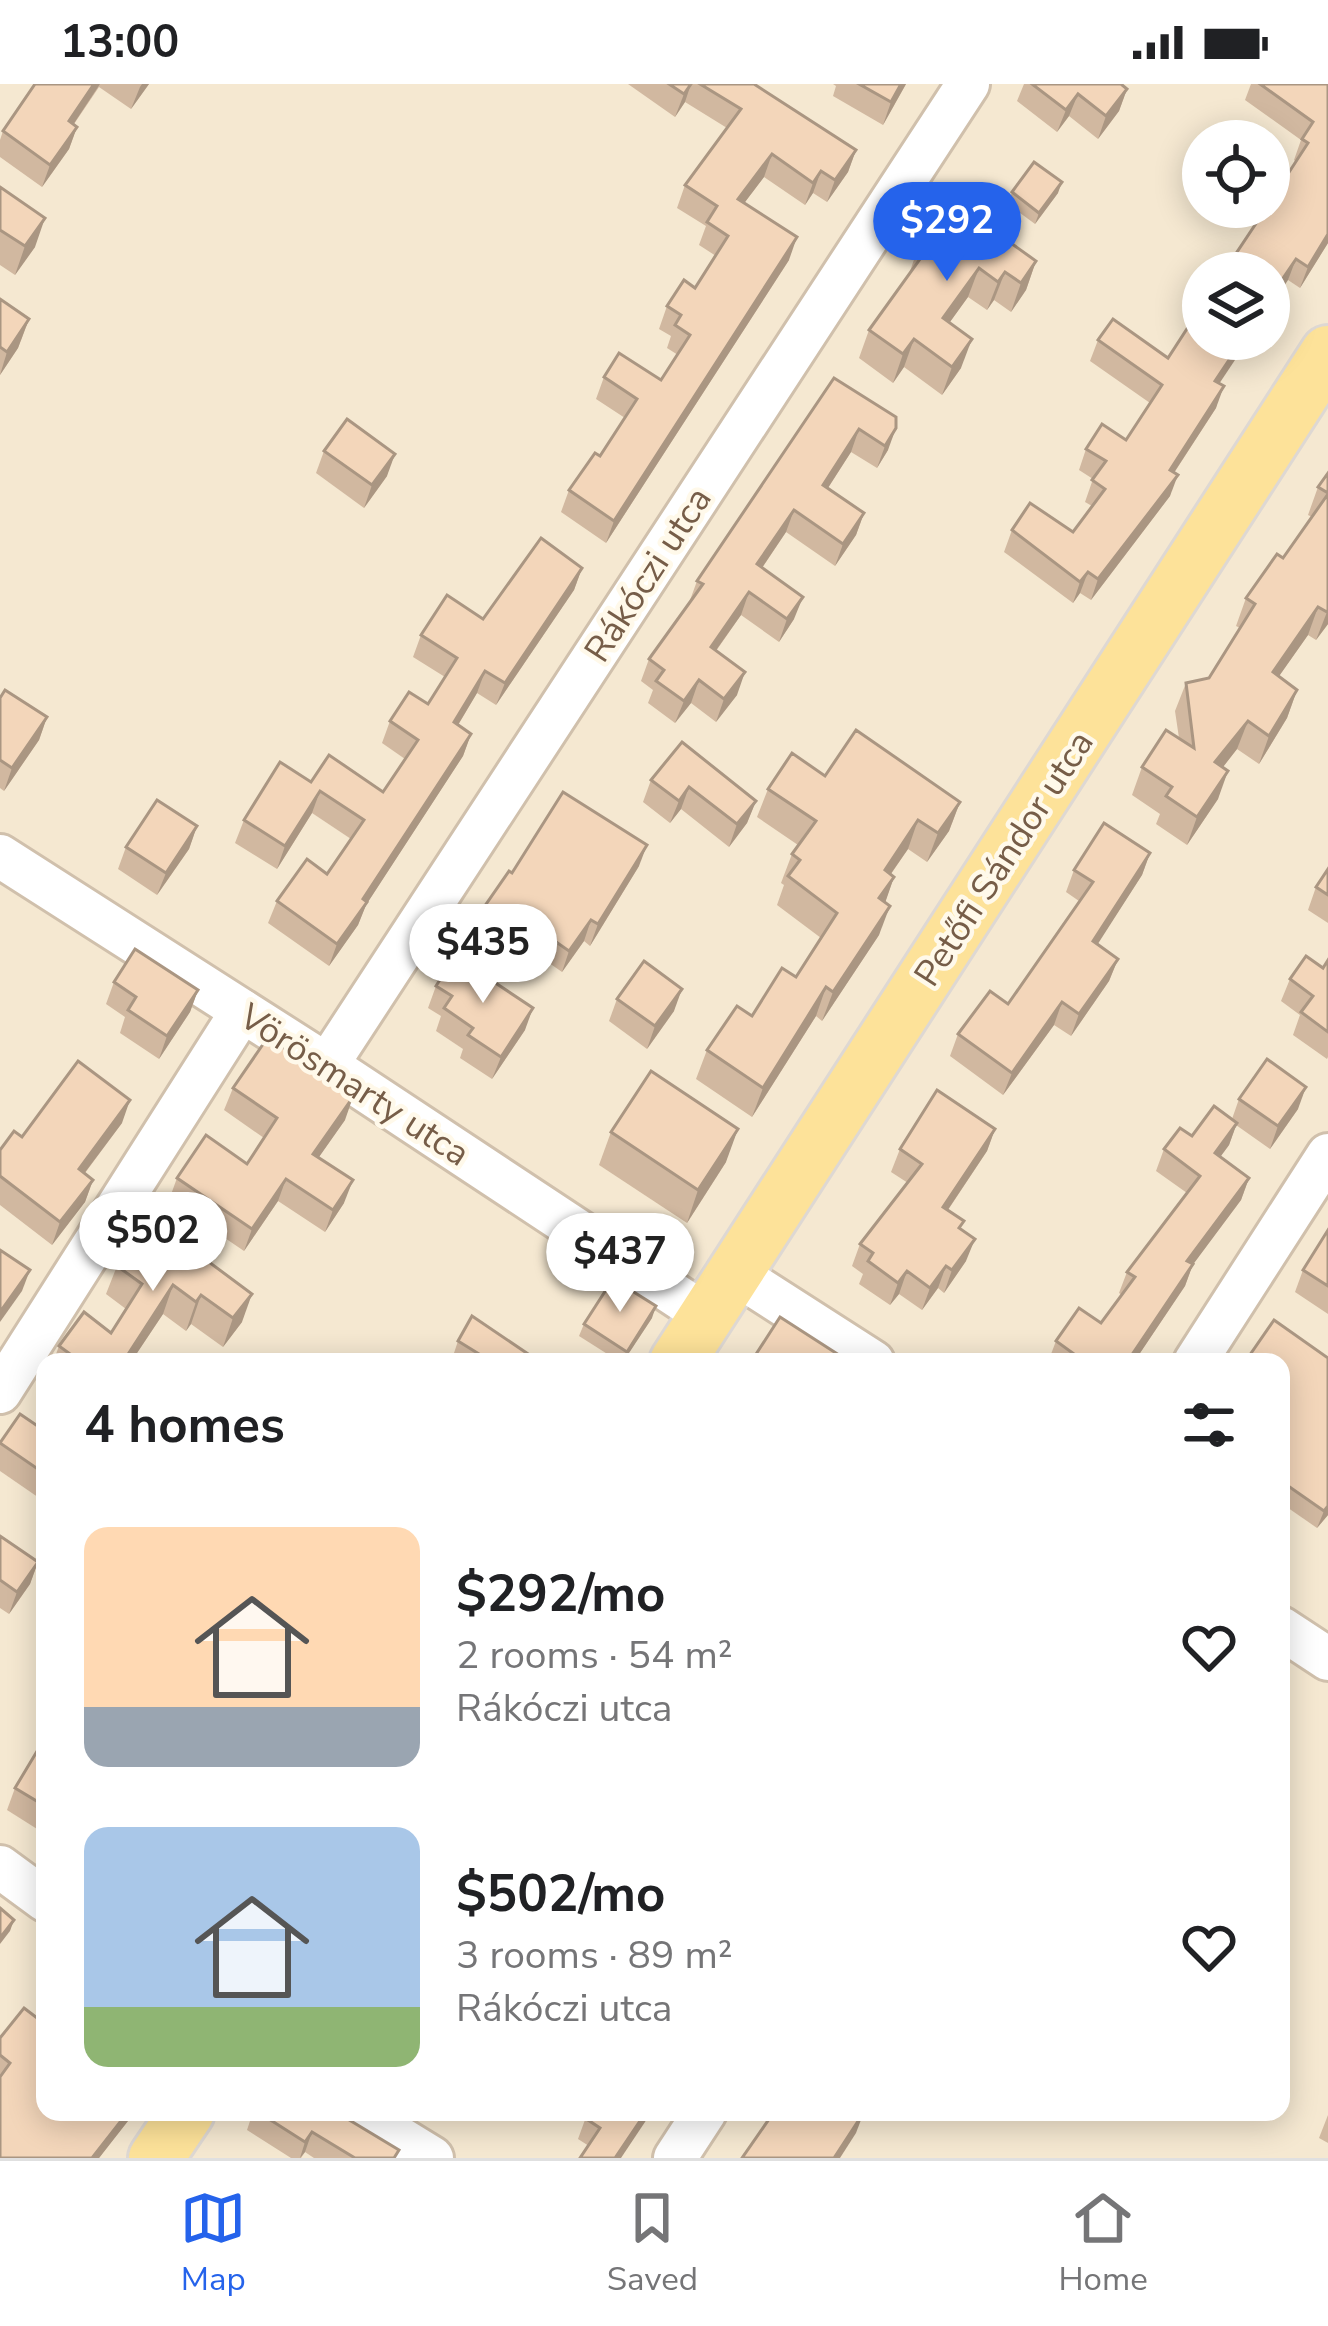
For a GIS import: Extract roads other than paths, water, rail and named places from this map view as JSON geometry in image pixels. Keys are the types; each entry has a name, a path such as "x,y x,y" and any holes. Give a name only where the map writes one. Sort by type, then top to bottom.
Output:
{"main road":[{"name":"Petőfi Sándor utca","path":"683,1353 1328,353"},
{"path":"156,2158 181,2121"}],"street":[{"name":"Rákóczi utca","path":"327,1065 968,84"},
{"name":"Vörösmarty utca","path":"0,856 327,1065 722,1295 853,1353"},
{"path":"0,1392 242,1011"},
{"path":"1201,1353 1328,1155"},
{"path":"1290,1634 1328,1659"},
{"path":"0,1867 36,1893"},
{"path":"372,2121 432,2158"},
{"path":"675,2158 699,2121"}]}
